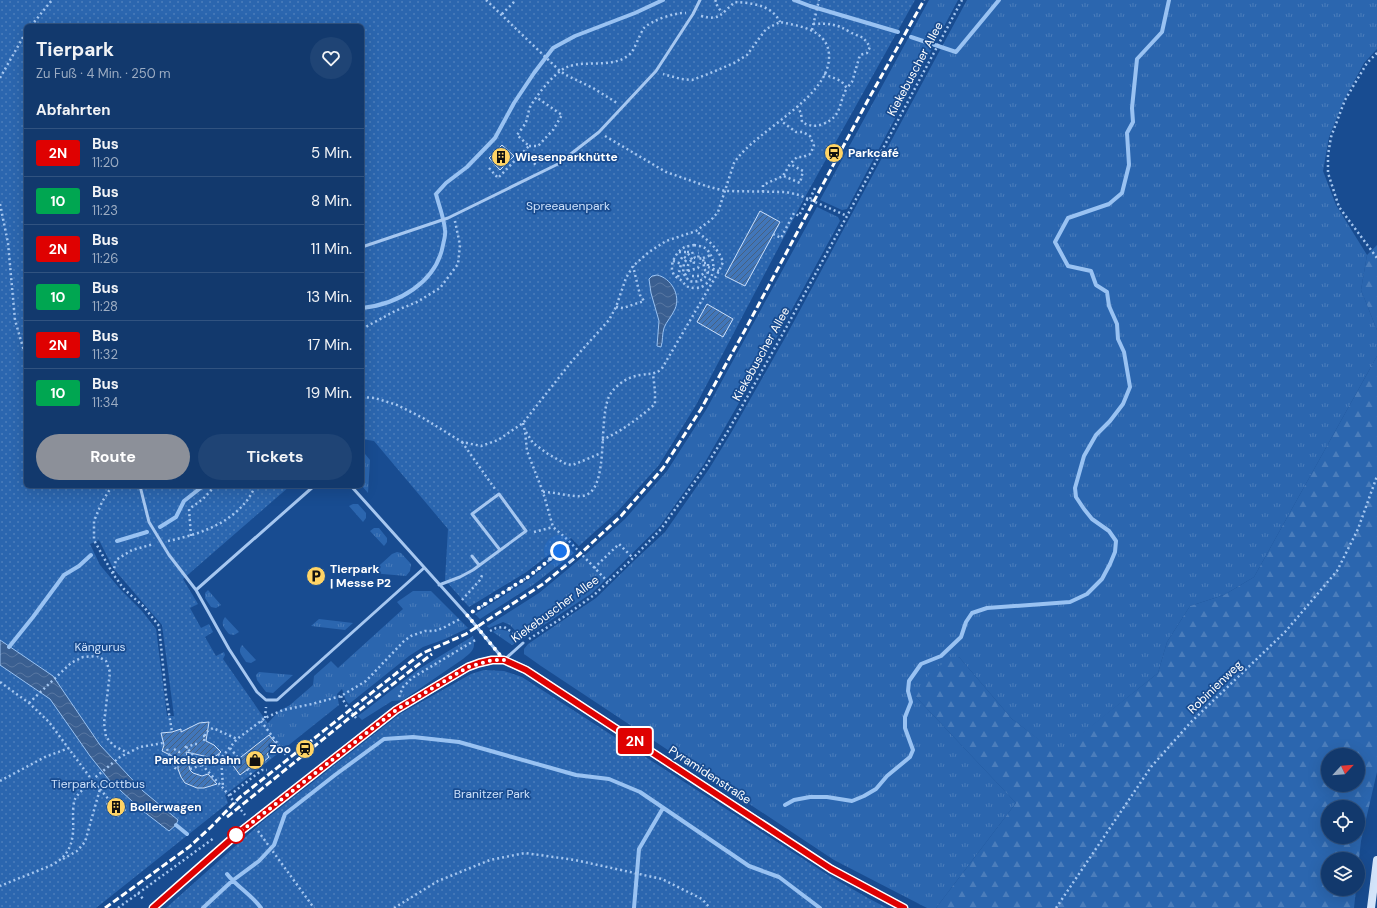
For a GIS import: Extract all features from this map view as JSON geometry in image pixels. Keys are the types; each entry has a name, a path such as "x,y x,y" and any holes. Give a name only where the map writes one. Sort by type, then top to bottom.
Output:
{"street":[{"path":"153,908 236,835 396,710 468,667 492,660 504,660"},
{"name":"Pyramidenstraße","path":"504,660 526,670 831,869 904,908"},
{"path":"1371,908 1377,860"}],"lane":[{"path":"364,246 448,218 558,164 599,132 656,71 694,14 700,0"},
{"path":"140,488 149,522 196,590 229,649 257,692 266,700 277,700 424,568"},
{"path":"196,590 312,488"},
{"path":"353,488 467,615 504,660"},
{"path":"439,585 460,578 479,565 500,550 526,531 499,494 472,514 500,550"},
{"path":"472,556 479,565"},
{"name":"Kiekebuscher Allee","path":"504,660 523,643"}],"path":[{"path":"33,24 52,0"},
{"path":"486,0 566,75 593,88 622,106"},
{"path":"502,14 516,0"},
{"path":"716,0 715,2 722,13"},
{"path":"812,30 814,15 819,0"},
{"name":"Kiekebuscher Allee","path":"523,643 594,595 633,558 661,528 706,466 728,431 774,350 962,0"},
{"path":"536,98 562,115 553,130 538,146 529,146 517,135 526,122 529,109 536,98 560,70 576,64 599,64 620,60 630,54 645,27 667,16 681,12 712,19 719,17 735,2 766,7 777,16 780,22"},
{"path":"364,397 375,398 397,405 423,418 462,442 481,446 498,440 523,423 572,361 609,320 616,308 626,278 633,266 649,252 666,242 696,231 711,220 718,212 734,163 744,150 781,121 816,89 824,74 829,59 829,48 824,40 812,30 780,22 766,29 747,55 734,63 708,74 692,80 681,79 656,71"},
{"path":"797,106 801,113 802,122 808,126 819,126 830,121 837,114 847,88 852,82 860,55 866,53 870,47 864,37 844,28 829,23 813,24"},
{"path":"0,78 24,36"},
{"path":"1377,53 1367,63 1345,100 1331,136 1328,155 1328,173 1339,207 1377,258"},
{"path":"824,74 841,81 847,88"},
{"path":"763,192 763,185 783,176 790,164 797,157 803,157 810,154 814,146 810,136 803,132 796,132 781,121"},
{"path":"599,132 666,172 706,186 725,191 786,192 809,198 847,216"},
{"path":"489,168 498,178 529,146"},
{"path":"523,152 543,172"},
{"path":"783,176 800,183 803,171 790,164"},
{"path":"773,234 781,238 794,213 799,216 815,188 817,189"},
{"path":"0,204 8,243 15,320 24,351"},
{"path":"364,327 395,311 417,302 440,288 458,264 460,245 454,215"},
{"path":"543,492 584,496 598,483 601,471 602,440 606,403 611,393 622,382 631,377 653,374 661,370 723,262 719,252 708,240 696,231"},
{"path":"701,246 707,249 711,255 713,272 710,279 704,286 688,287 674,275 672,269 673,261 678,252 685,247 701,246"},
{"path":"678,252 692,252 695,258 698,259"},
{"path":"687,252 694,262 693,266"},
{"path":"698,253 700,253 698,259"},
{"path":"698,259 711,255"},
{"path":"678,277 686,258 682,257 681,259"},
{"path":"683,264 683,273 690,281 697,282 705,278 708,272 705,271 703,258"},
{"path":"688,271 688,265 692,260"},
{"path":"673,261 683,264"},
{"path":"704,263 708,262 708,267 719,271"},
{"path":"698,268 700,263"},
{"path":"616,308 623,308 644,301 640,295 633,266"},
{"path":"685,275 688,271 698,268 705,271"},
{"path":"692,276 700,276 705,271"},
{"path":"602,440 614,435 629,425 655,404 653,374"},
{"path":"523,423 533,443 548,454 566,464 572,465 602,453"},
{"path":"526,431 527,451 543,492 553,526 608,582"},
{"path":"462,442 499,494"},
{"name":"Robinienweg","path":"1056,908 1150,767 1191,722 1284,632 1337,571 1358,529 1377,476"},
{"path":"111,488 102,502 94,521 94,540 113,574 124,589 144,607 159,626 166,695 172,732"},
{"path":"192,536 189,509 203,499 213,488"},
{"path":"113,574 116,560 132,550 192,536 230,517 244,504 255,488"},
{"path":"526,531 534,532 553,526"},
{"path":"190,769 214,763 221,758 237,739 261,721 283,710 341,696 366,680 411,636 424,631 443,628 467,615 528,577 571,543"},
{"path":"594,568 619,544 633,558"},
{"path":"458,605 480,580 484,570"},
{"path":"484,635 496,628 504,627 512,632 523,643"},
{"path":"29,703 71,662 83,657 97,656 106,661 110,672 104,723 106,737 114,746 128,754"},
{"path":"0,682 29,703 49,722 92,780 110,801"},
{"path":"341,696 347,707 356,718"},
{"path":"261,721 286,755"},
{"path":"204,741 206,732 214,728 237,739"},
{"path":"60,860 69,851 73,838 73,810 75,799 92,780 100,775 120,757 140,747 162,744"},
{"path":"200,744 194,744 186,747 230,795 245,815"},
{"path":"0,781 45,757 69,748"},
{"path":"230,748 239,759"},
{"path":"167,749 175,768 178,769"},
{"path":"174,749 179,752 182,751"},
{"path":"218,754 221,758 223,788"},
{"path":"247,769 253,777"},
{"path":"230,795 262,770 267,770"},
{"path":"0,886 77,851 85,842 100,789"},
{"path":"258,830 314,908"},
{"path":"394,908 438,881 490,860 525,853 575,860 662,879 702,899 710,908"},
{"path":"138,893 144,900"}],"green space":[{"name":"Spreeauenpark","path":"0,0 915,0 805,197 696,405 659,465 618,511 579,546 571,538 525,573 469,607 445,580 448,529 374,441 364,439 364,24 24,24 24,488 288,488 183,579 198,604 190,608 201,628 209,624 213,632 205,637 216,656 224,652 225,655 223,659 285,748 225,795 228,803 96,908 0,908","holes":["99,540 113,568 162,625 174,716 167,716 156,629 142,611 120,589 100,565 90,544"]},
{"path":"929,0 958,0 847,209 842,210 820,200"},
{"path":"967,0 1377,0 1377,49 1364,63 1344,100 1329,137 1323,171 1336,205 1367,255 1361,290 1377,330 1377,356 1254,577 1224,595 1190,606 1167,642 1158,673 1057,754 1012,719 959,657 916,697 1016,803 936,908 927,908 834,860 541,666 524,654 524,649 528,644 596,598 665,532 709,469 785,338"},
{"path":"817,207 838,217 840,221 778,335 704,464 660,526 592,593 523,639 510,625 503,622 489,628 487,626 539,593 586,554 625,519 667,471 706,410"},
{"path":"1377,245 1377,330 1361,290 1367,255"},
{"path":"1377,356 1377,772 1365,824 1365,800 1321,800 1321,844 1361,844 1360,852 1321,852 1321,896 1355,896 1354,908 936,908 1016,803 916,697 932,669 959,657 1012,719 1057,753 1158,673 1167,642 1190,606 1224,595 1254,577"},
{"path":"364,454 370,460 368,493 364,488"},
{"path":"358,504 366,513 366,518 363,522 349,506"},
{"path":"374,528 379,528 387,538 387,542 384,546 370,531"},
{"path":"569,548 574,553 533,585 480,619 475,614 530,579"},
{"path":"397,552 401,553 411,564 410,571 406,576 371,573 392,554"},
{"path":"208,590 221,605 216,608 211,607 205,598 205,593"},
{"path":"413,591 431,591 468,628 423,647 409,656 349,704 346,701 342,689 337,694 339,705 285,748 267,724 279,711 290,705 313,685 314,676 331,661 338,668 403,609 397,602"},
{"path":"225,617 239,632 234,635 229,634 224,628 223,624"},
{"path":"319,619 353,623 345,630 311,626"},
{"path":"498,629 508,631 518,642 512,645 493,632"},
{"path":"473,636 474,647 463,659 403,700 392,701 362,720 358,716 419,669"},
{"path":"242,645 256,660 251,663 246,662 240,652"},
{"name":"Branitzer Park","path":"484,670 504,671 522,677 828,875 887,908 166,908 262,822 400,714 471,674"},
{"path":"259,672 293,675 273,693 266,692 257,680 256,675"}],"water":[{"path":"657,275 670,283 674,288 677,298 675,309 664,328 661,347 657,346 659,321 651,293 649,279 652,276"},
{"path":"0,640 53,676 100,745 143,791 178,820 176,825 169,831 143,811 110,781 90,756 50,699 0,665"}],"building":[{"name":"Wiesenparkhütte","path":"502,145 514,156 500,170 489,158"},
{"path":"760,211 780,222 745,286 725,276"},
{"path":"707,304 733,319 723,337 697,322"},
{"path":"209,722 206,741 214,745 221,752 213,758 186,752 190,770 193,773 202,776 208,774 217,784 204,788 197,788 185,783 181,777 178,769 178,759 162,751 164,745 161,733 181,729 181,732 199,723"},
{"path":"269,735 278,746 267,754 269,757 261,764 259,761 240,775 232,764"},
{"name":"Bollerwagen","path":"115,797 126,810 118,817 106,804"}],"waterway":[{"path":"364,308 389,302 402,296 424,281 439,258 445,233 444,221 436,194 446,183 467,167 495,138 514,103 553,48 575,36 635,13 663,0"},
{"path":"794,0 898,32"},
{"path":"911,37 956,52 999,0"},
{"path":"785,805 794,800 810,797 827,797 852,801 876,789 887,776 910,757 913,750 905,728 905,717 911,702 908,691 909,681 921,664 941,656 961,637 966,622 972,613 987,608 1070,602 1087,594 1102,579 1110,564 1115,552 1116,541 1109,531 1092,519 1084,509 1076,497 1075,488 1084,456 1096,435 1110,421 1123,404 1130,387 1124,352 1118,339 1117,324 1109,306 1107,292 1096,285 1091,271 1068,266 1055,242 1068,218 1109,204 1122,193 1129,165 1127,133 1133,122 1132,108 1137,59 1162,32 1169,0"},
{"path":"160,527 176,517 184,501 200,488"},
{"path":"117,541 147,532"},
{"path":"9,647 64,575 79,566 91,555"},
{"path":"203,908 232,881 259,861 274,845 285,814 384,739 413,737 459,742 576,775 609,779 640,792 749,866 779,877 820,908"},
{"path":"634,908 639,849 663,808"},
{"path":"176,825 187,834"},
{"path":"227,874 261,908"}],"railway":[{"path":"105,908 189,847 239,798 413,660 423,653 466,634 543,584 581,553 621,516 663,468 701,409 868,100 924,0"},
{"path":"227,817 348,719 432,654"}],"bus line":[{"name":"2N","path":"153,908 236,835 396,710 468,667 492,660 504,660 526,670 831,869 904,908"}],"place":[{"name":"Parkcafé","path":"834,153"},
{"name":"Wiesenparkhütte","path":"501,157"},
{"name":"Tierpark | Messe P2","path":"316,576"},
{"name":"Zoo","path":"305,749"},
{"name":"Parkeisenbahn","path":"255,760"},
{"name":"Bollerwagen","path":"116,807"}],"route":[{"path":"236,835 396,710 468,667 492,660 504,660 467,615 528,577 560,551"}],"park label":[{"name":"Kängurus","path":"100,647"},
{"name":"Tierpark Cottbus","path":"98,784"}]}
